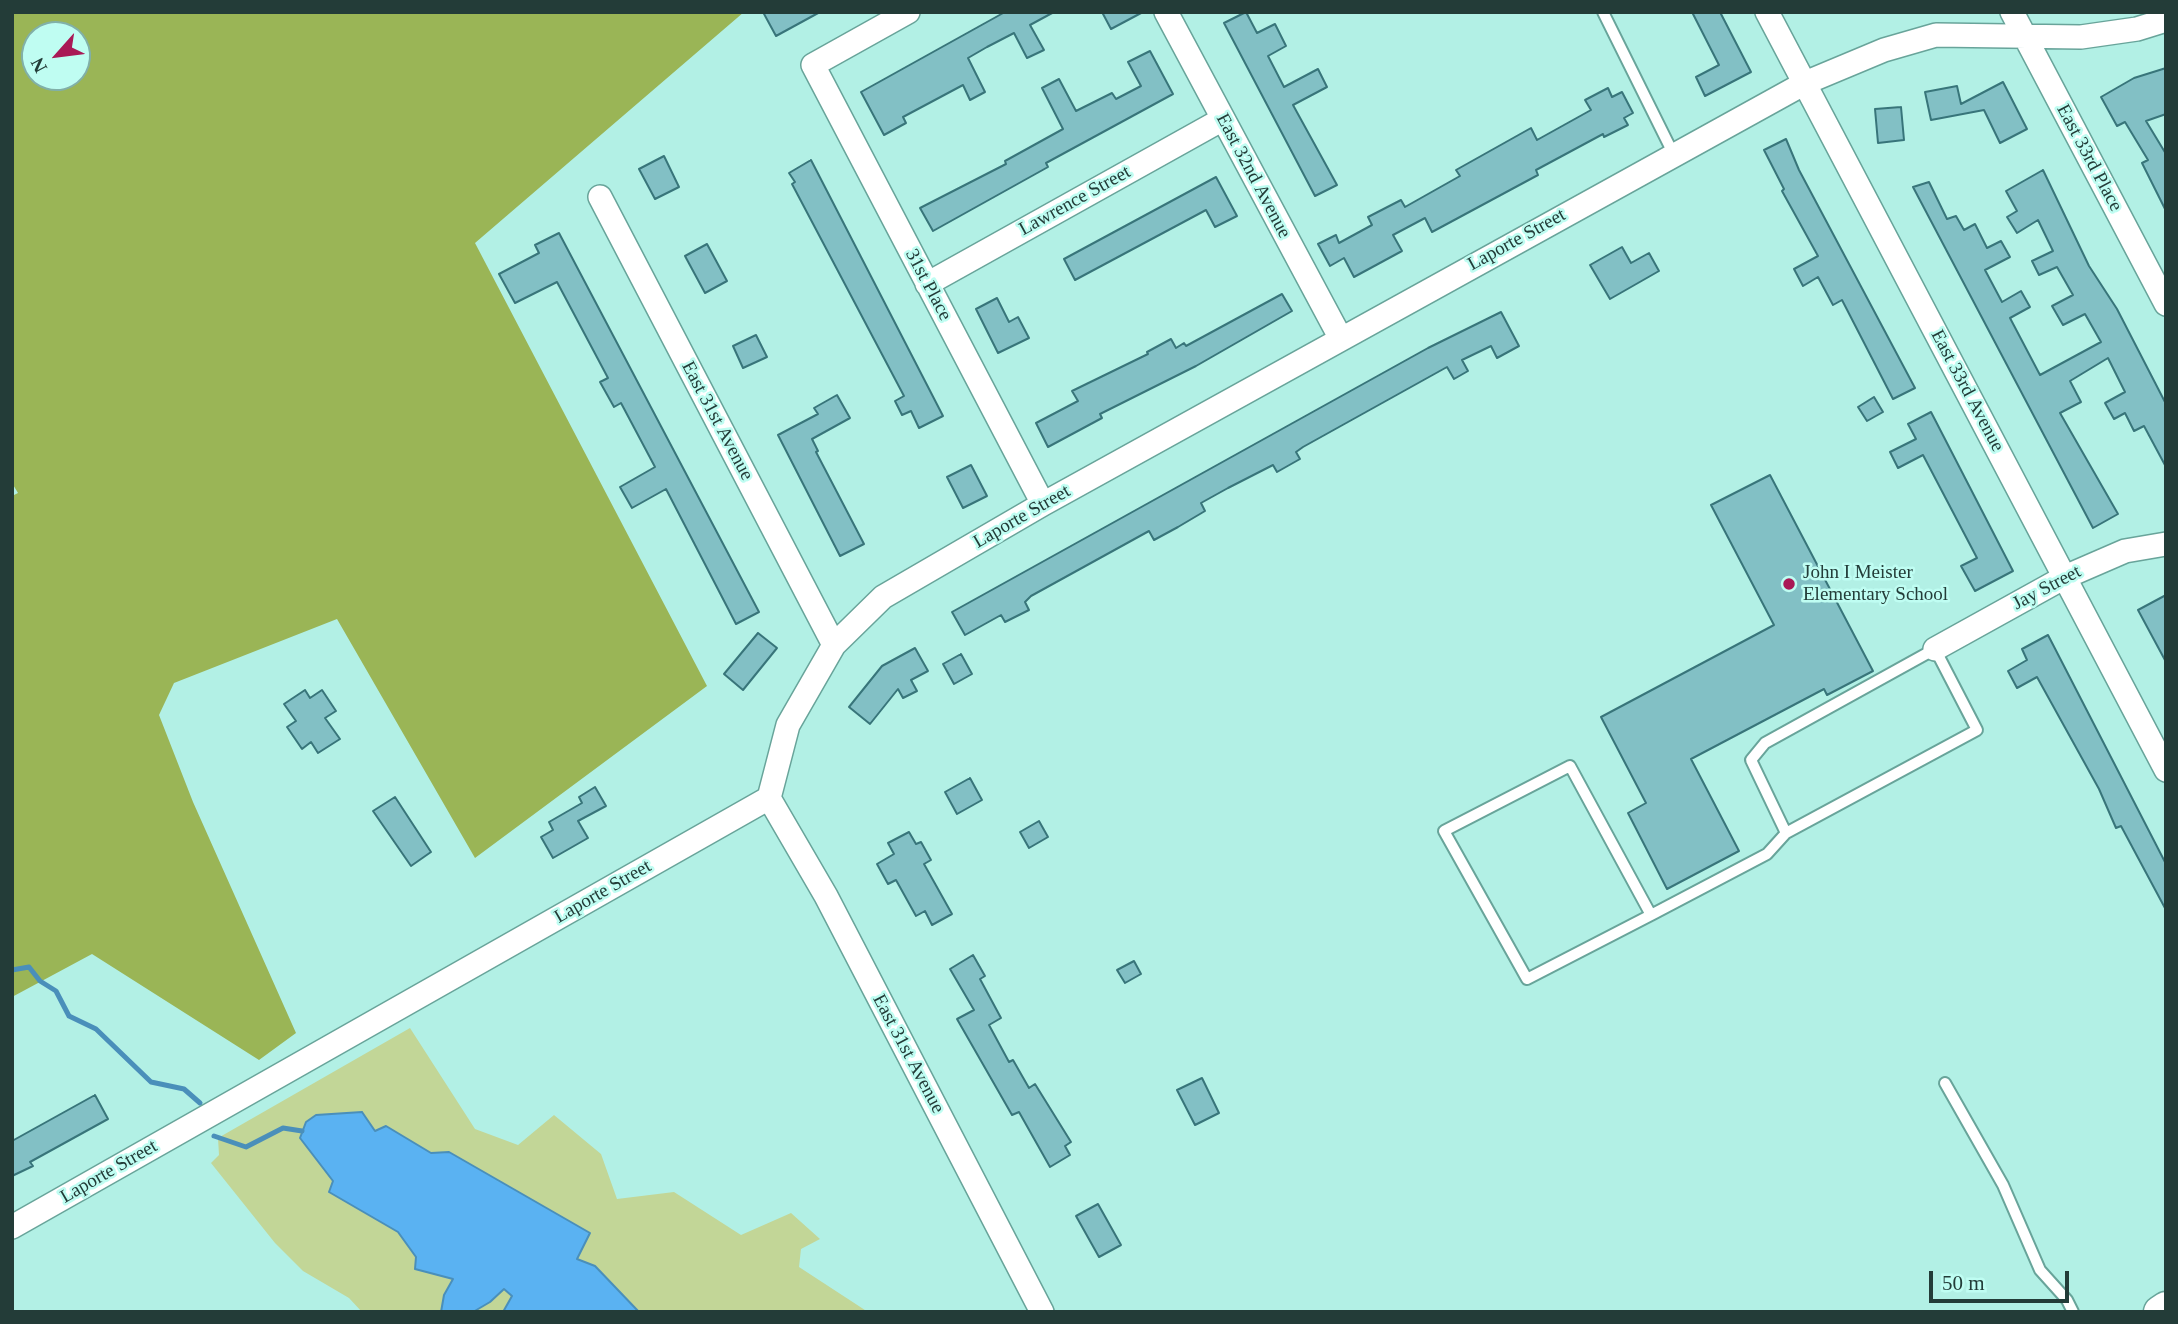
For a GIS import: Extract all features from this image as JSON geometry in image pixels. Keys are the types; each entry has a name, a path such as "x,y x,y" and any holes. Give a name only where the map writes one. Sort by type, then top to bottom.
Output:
{"street":[{"name":"31st Place","path":"908,12 813,65 1043,504"},
{"name":"East 32nd Avenue","path":"1166,12 1341,339"},
{"name":"East 33rd Avenue","path":"1768,12 2166,769"},
{"name":"East 33rd Place","path":"2012,12 2166,304"},
{"name":"Laporte Street","path":"12,1227 769,798 789,725 834,645 883,597 1043,504 1805,83 1884,50 1936,35 2024,34 2081,37 2137,29 2166,20"},
{"name":"Lawrence Street","path":"927,284 1223,119"},
{"name":"East 31st Avenue","path":"600,197 834,645"},
{"name":"Jay Street","path":"1935,649 2065,577 2125,551 2166,544"},
{"name":"East 31st Avenue","path":"769,798 826,896 1042,1312"},
{"path":"2160,1312 2166,1308"}],"lane":[{"path":"1603,12 1674,153"},
{"path":"1651,915 1570,766 1444,831 1527,979 1651,915 1766,854 1786,833 1977,730 1935,649 1765,743 1751,760 1786,833"},
{"path":"1945,1083 2003,1185 2040,1270 2067,1300 2073,1312"}],"green space":[{"path":"12,12 744,12 475,243 707,686 475,858 337,619 174,683 159,715 193,802 296,1033 259,1060 92,954 12,997 12,496 18,493 12,483"},
{"path":"410,1028 475,1129 518,1145 554,1115 601,1154 617,1199 674,1192 741,1235 791,1213 820,1239 801,1249 799,1267 868,1312 362,1312 349,1298 303,1271 275,1243 211,1163 219,1155 218,1138"}],"water":[{"path":"362,1112 375,1131 386,1126 431,1153 449,1152 590,1233 577,1259 595,1266 639,1312 503,1312 512,1296 504,1289 473,1312 441,1312 444,1295 453,1279 415,1269 416,1257 398,1232 329,1192 333,1181 300,1138 306,1122 316,1115"}],"building":[{"path":"763,12 820,12 776,36"},
{"path":"1005,12 1054,12 1030,25 1044,50 1027,58 1014,33 987,47 968,58 985,92 970,100 963,85 903,117 906,123 884,135 861,92"},
{"path":"1102,12 1143,12 1111,29"},
{"path":"1246,12 1257,33 1275,24 1286,46 1268,56 1284,87 1318,69 1327,87 1293,105 1337,185 1315,196 1224,23"},
{"path":"1692,12 1720,12 1751,72 1705,96 1696,77 1719,65"},
{"path":"1150,51 1173,94 1046,163 1048,167 933,231 920,208 1006,164 1005,161 1063,129 1042,88 1059,79 1076,111 1112,93 1116,99 1141,86 1128,62"},
{"path":"2166,68 2166,114 2146,121 2166,154 2166,211 2142,163 2148,160 2125,122 2117,126 2101,97 2134,78"},
{"path":"2003,82 2027,129 2000,143 1984,110 1931,120 1925,92 1957,86 1961,104"},
{"path":"1608,88 1612,97 1622,92 1633,113 1624,118 1628,125 1604,137 1603,134 1536,170 1538,175 1432,232 1425,218 1393,235 1402,251 1354,277 1344,258 1330,266 1318,244 1336,235 1339,243 1372,225 1368,217 1401,200 1405,207 1460,176 1456,170 1531,128 1537,140 1591,110 1585,100"},
{"path":"1901,107 1904,140 1878,143 1875,109"},
{"path":"1786,139 1799,170 1915,388 1893,399 1842,300 1833,305 1818,277 1803,286 1794,269 1818,256 1782,191 1784,189 1764,150"},
{"path":"664,156 679,187 655,199 639,169"},
{"path":"811,160 943,416 919,428 911,411 902,415 895,401 904,396 792,184 795,182 789,173"},
{"path":"2043,170 2089,266 2117,309 2166,404 2166,467 2144,426 2134,431 2125,413 2114,419 2105,403 2125,392 2108,358 2070,381 2081,402 2060,413 2118,514 2093,528 1913,187 1929,182 1947,219 1956,216 1964,230 1975,224 1987,248 2001,241 2010,257 1985,270 2002,302 2021,291 2030,307 2010,318 2040,375 2101,342 2085,314 2063,325 2052,306 2073,295 2057,267 2039,275 2032,261 2053,251 2038,220 2017,233 2007,217 2017,211 2006,191"},
{"path":"1216,177 1237,216 1215,227 1206,210 1075,280 1064,259"},
{"path":"559,233 759,612 736,624 666,489 632,508 620,487 655,467 621,403 614,407 600,382 608,378 557,282 515,303 499,274 539,253 535,245"},
{"path":"707,244 727,281 705,293 685,256"},
{"path":"1622,247 1631,263 1649,253 1659,271 1610,299 1590,265"},
{"path":"1282,294 1292,311 1196,366 1100,414 1102,418 1048,447 1036,423 1078,401 1072,391 1148,354 1147,352 1171,339 1176,348 1184,343 1186,346"},
{"path":"997,298 1009,322 1018,317 1029,338 998,353 976,309"},
{"path":"1501,312 1519,346 1497,358 1491,346 1462,360 1468,371 1454,379 1447,367 1303,447 1296,452 1300,459 1277,472 1273,465 1201,503 1205,511 1178,527 1154,540 1149,531 1031,596 1025,602 1029,610 1005,622 1001,615 965,635 952,612 1428,348"},
{"path":"756,335 767,357 743,368 733,346"},
{"path":"837,395 850,418 812,439 818,451 816,452 864,544 840,556 778,435 818,414 814,408"},
{"path":"1874,397 1883,412 1867,421 1858,407"},
{"path":"1931,412 2013,571 1975,591 1961,566 1977,558 1923,455 1898,468 1890,452 1916,439 1908,424"},
{"path":"971,465 987,496 963,508 947,477"},
{"path":"1770,475 1873,671 1827,695 1824,689 1691,759 1739,851 1667,889 1628,813 1646,803 1601,717 1774,625 1711,505"},
{"path":"2166,595 2166,662 2138,610"},
{"path":"758,633 777,648 743,690 724,674"},
{"path":"2048,635 2166,864 2166,910 2121,826 2116,828 2099,789 2037,677 2017,688 2008,671 2027,660 2022,649"},
{"path":"915,648 928,671 911,680 917,691 903,698 898,689 870,724 849,707 882,666"},
{"path":"961,654 972,674 954,684 943,664"},
{"path":"305,690 310,698 322,690 336,711 325,718 340,739 318,753 311,742 302,749 287,727 296,721 284,704"},
{"path":"970,778 982,800 957,814 945,792"},
{"path":"595,787 606,806 578,821 588,838 553,858 541,837 553,830 549,822 582,803 579,797"},
{"path":"395,797 431,852 411,866 373,811"},
{"path":"1039,821 1048,837 1029,848 1020,832"},
{"path":"909,832 916,844 921,842 931,860 924,864 952,914 932,925 925,911 916,916 896,880 888,884 877,864 894,854 888,843"},
{"path":"973,955 985,976 980,979 1001,1018 989,1025 1009,1062 1013,1060 1029,1088 1035,1084 1071,1142 1065,1146 1070,1155 1050,1167 1019,1112 1012,1115 957,1019 974,1010 950,969"},
{"path":"1134,961 1141,974 1125,983 1117,970"},
{"path":"1202,1078 1219,1113 1195,1125 1177,1090"},
{"path":"95,1095 108,1119 30,1162 33,1166 12,1176 12,1141"},
{"path":"1098,1204 1121,1245 1099,1257 1076,1216"}],"waterway":[{"path":"12,970 29,967 40,981 56,991 69,1016 96,1029 151,1082 184,1089 200,1103"},
{"path":"214,1136 246,1147 283,1128 302,1131"}],"place":[{"name":"John I Meister Elementary School","path":"1789,584"}]}
